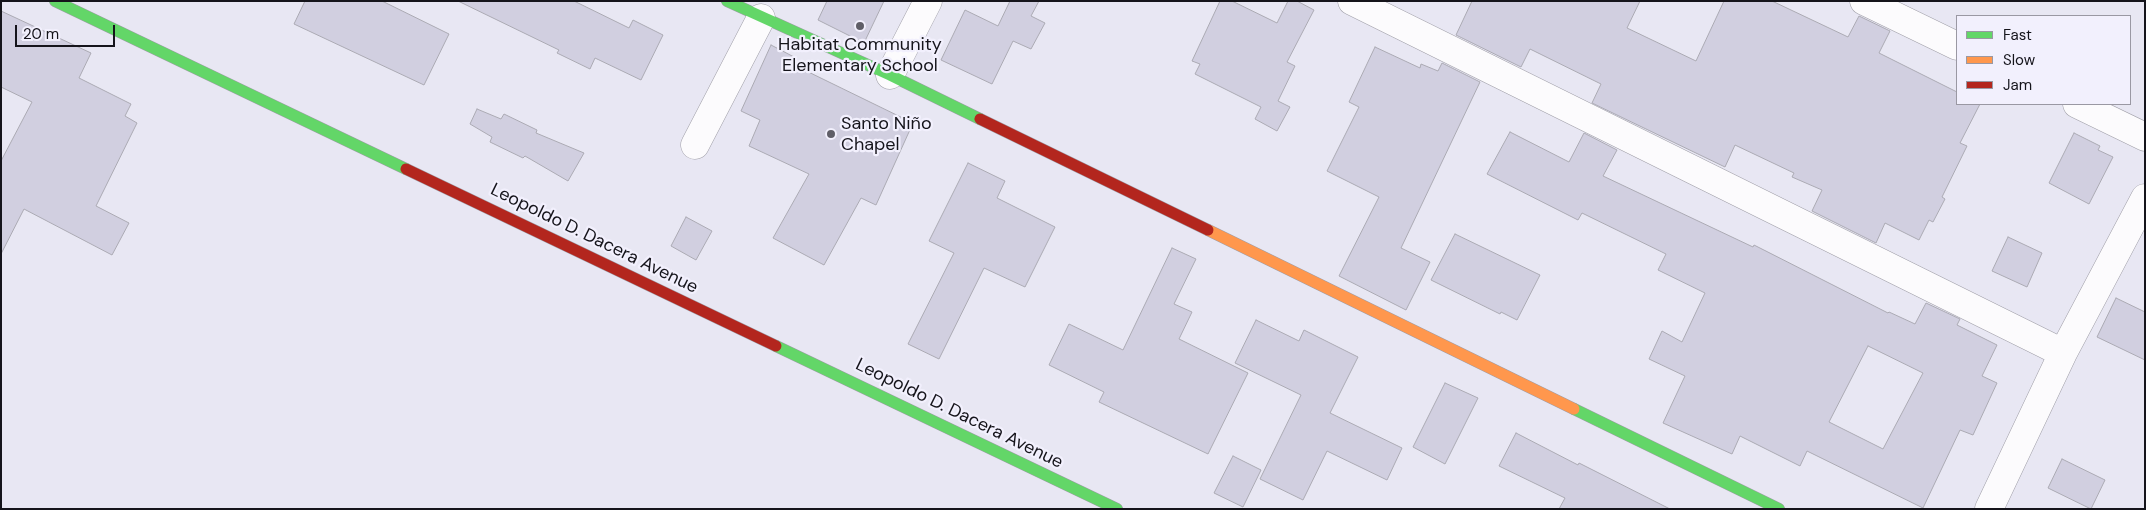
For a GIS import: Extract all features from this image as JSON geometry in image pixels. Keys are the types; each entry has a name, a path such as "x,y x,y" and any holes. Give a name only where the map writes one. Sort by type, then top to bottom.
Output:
{"street":[{"name":"Leopoldo D. Dacera Avenue","path":"55,1 1117,509"},
{"path":"727,1 761,18 890,74 1779,509"},
{"path":"890,74 928,1"},
{"path":"1352,1 2063,353"},
{"path":"1864,1 1956,46"},
{"path":"695,145 761,18"},
{"path":"2079,105 2145,136"},
{"path":"1988,509 2063,353 2145,198"}],"building":[{"path":"305,1 382,1 449,34 424,85 294,24"},
{"path":"458,1 574,1 629,28 633,20 663,35 641,80 595,58 590,69 557,53 559,50"},
{"path":"827,1 884,1 864,43 818,20"},
{"path":"1010,1 1039,1 1031,16 1045,23 1031,49 1013,41 992,84 941,60 965,10 998,26"},
{"path":"1220,1 1232,1 1277,23 1288,1 1297,1 1314,10 1287,62 1295,66 1278,101 1290,107 1277,131 1255,119 1261,107 1195,74 1200,64 1192,61"},
{"path":"1472,1 1640,1 1627,28 1696,61 1724,1 1772,1 1848,37 1859,16 1890,31 1879,53 1956,92 1956,105 1979,105 1960,143 1967,146 1942,197 1945,199 1933,222 1929,220 1919,240 1885,223 1876,243 1812,211 1822,190 1792,177 1794,173 1735,145 1725,167 1592,103 1601,84 1530,49 1521,67 1456,35"},
{"path":"1,11 91,53 79,78 131,104 125,116 137,123 96,206 129,223 112,255 24,209 1,254 1,161 32,102 1,87"},
{"name":"Santo Niño Chapel","path":"771,45 794,57 790,63 913,123 876,205 861,198 824,265 773,238 809,174 749,146 760,120 741,111"},
{"path":"1375,47 1420,68 1421,64 1438,71 1442,63 1480,82 1401,248 1430,262 1406,310 1339,276 1379,197 1327,171 1359,107 1349,102"},
{"path":"477,109 501,119 504,114 537,130 536,133 584,153 568,181 525,156 523,158 490,142 492,137 470,124"},
{"path":"1510,132 1569,162 1584,133 1617,150 1603,176 1753,247 1754,245 1888,313 1915,324 1926,303 1960,319 1957,325 1997,345 1982,376 1997,383 1973,435 1960,430 1923,508 1807,451 1800,466 1740,436 1732,454 1663,423 1685,376 1649,359 1662,331 1682,342 1705,293 1658,270 1666,254 1582,213 1578,220 1487,174","holes":["1868,346 1923,373 1883,449 1829,422"]},
{"path":"2074,133 2100,146 2098,150 2113,157 2089,204 2049,183"},
{"path":"968,163 1005,181 997,198 1055,227 1025,287 984,268 939,359 908,344 954,253 929,241"},
{"path":"686,217 712,231 696,260 671,246"},
{"path":"1455,234 1540,275 1517,320 1501,312 1500,314 1431,280"},
{"path":"2008,237 2042,253 2027,287 1992,271"},
{"path":"1172,248 1196,259 1174,304 1192,312 1179,339 1248,373 1208,454 1099,402 1104,392 1049,365 1069,324 1123,350"},
{"path":"2116,298 2145,312 2145,360 2097,337"},
{"path":"1256,320 1299,341 1304,330 1358,357 1330,413 1402,448 1387,480 1327,451 1303,500 1260,479 1301,395 1235,363"},
{"path":"1445,383 1478,398 1445,464 1413,447"},
{"path":"1516,433 1670,509 1559,509 1565,498 1499,466"},
{"path":"1233,456 1261,470 1243,507 1214,493"},
{"path":"2062,459 2105,480 2091,509 2048,488"}],"traffic: fast":[{"path":"55,1 406,169"},
{"path":"727,1 890,75 980,119"},
{"path":"776,346 1117,509"},
{"path":"1574,409 1779,509"}],"traffic: slow":[{"path":"1208,230 1574,409"}],"traffic: jam":[{"path":"980,119 1208,230"},
{"path":"406,169 776,346"}],"place":[{"name":"Habitat Community Elementary School","path":"860,26"},
{"name":"Santo Niño Chapel","path":"831,134"}]}
